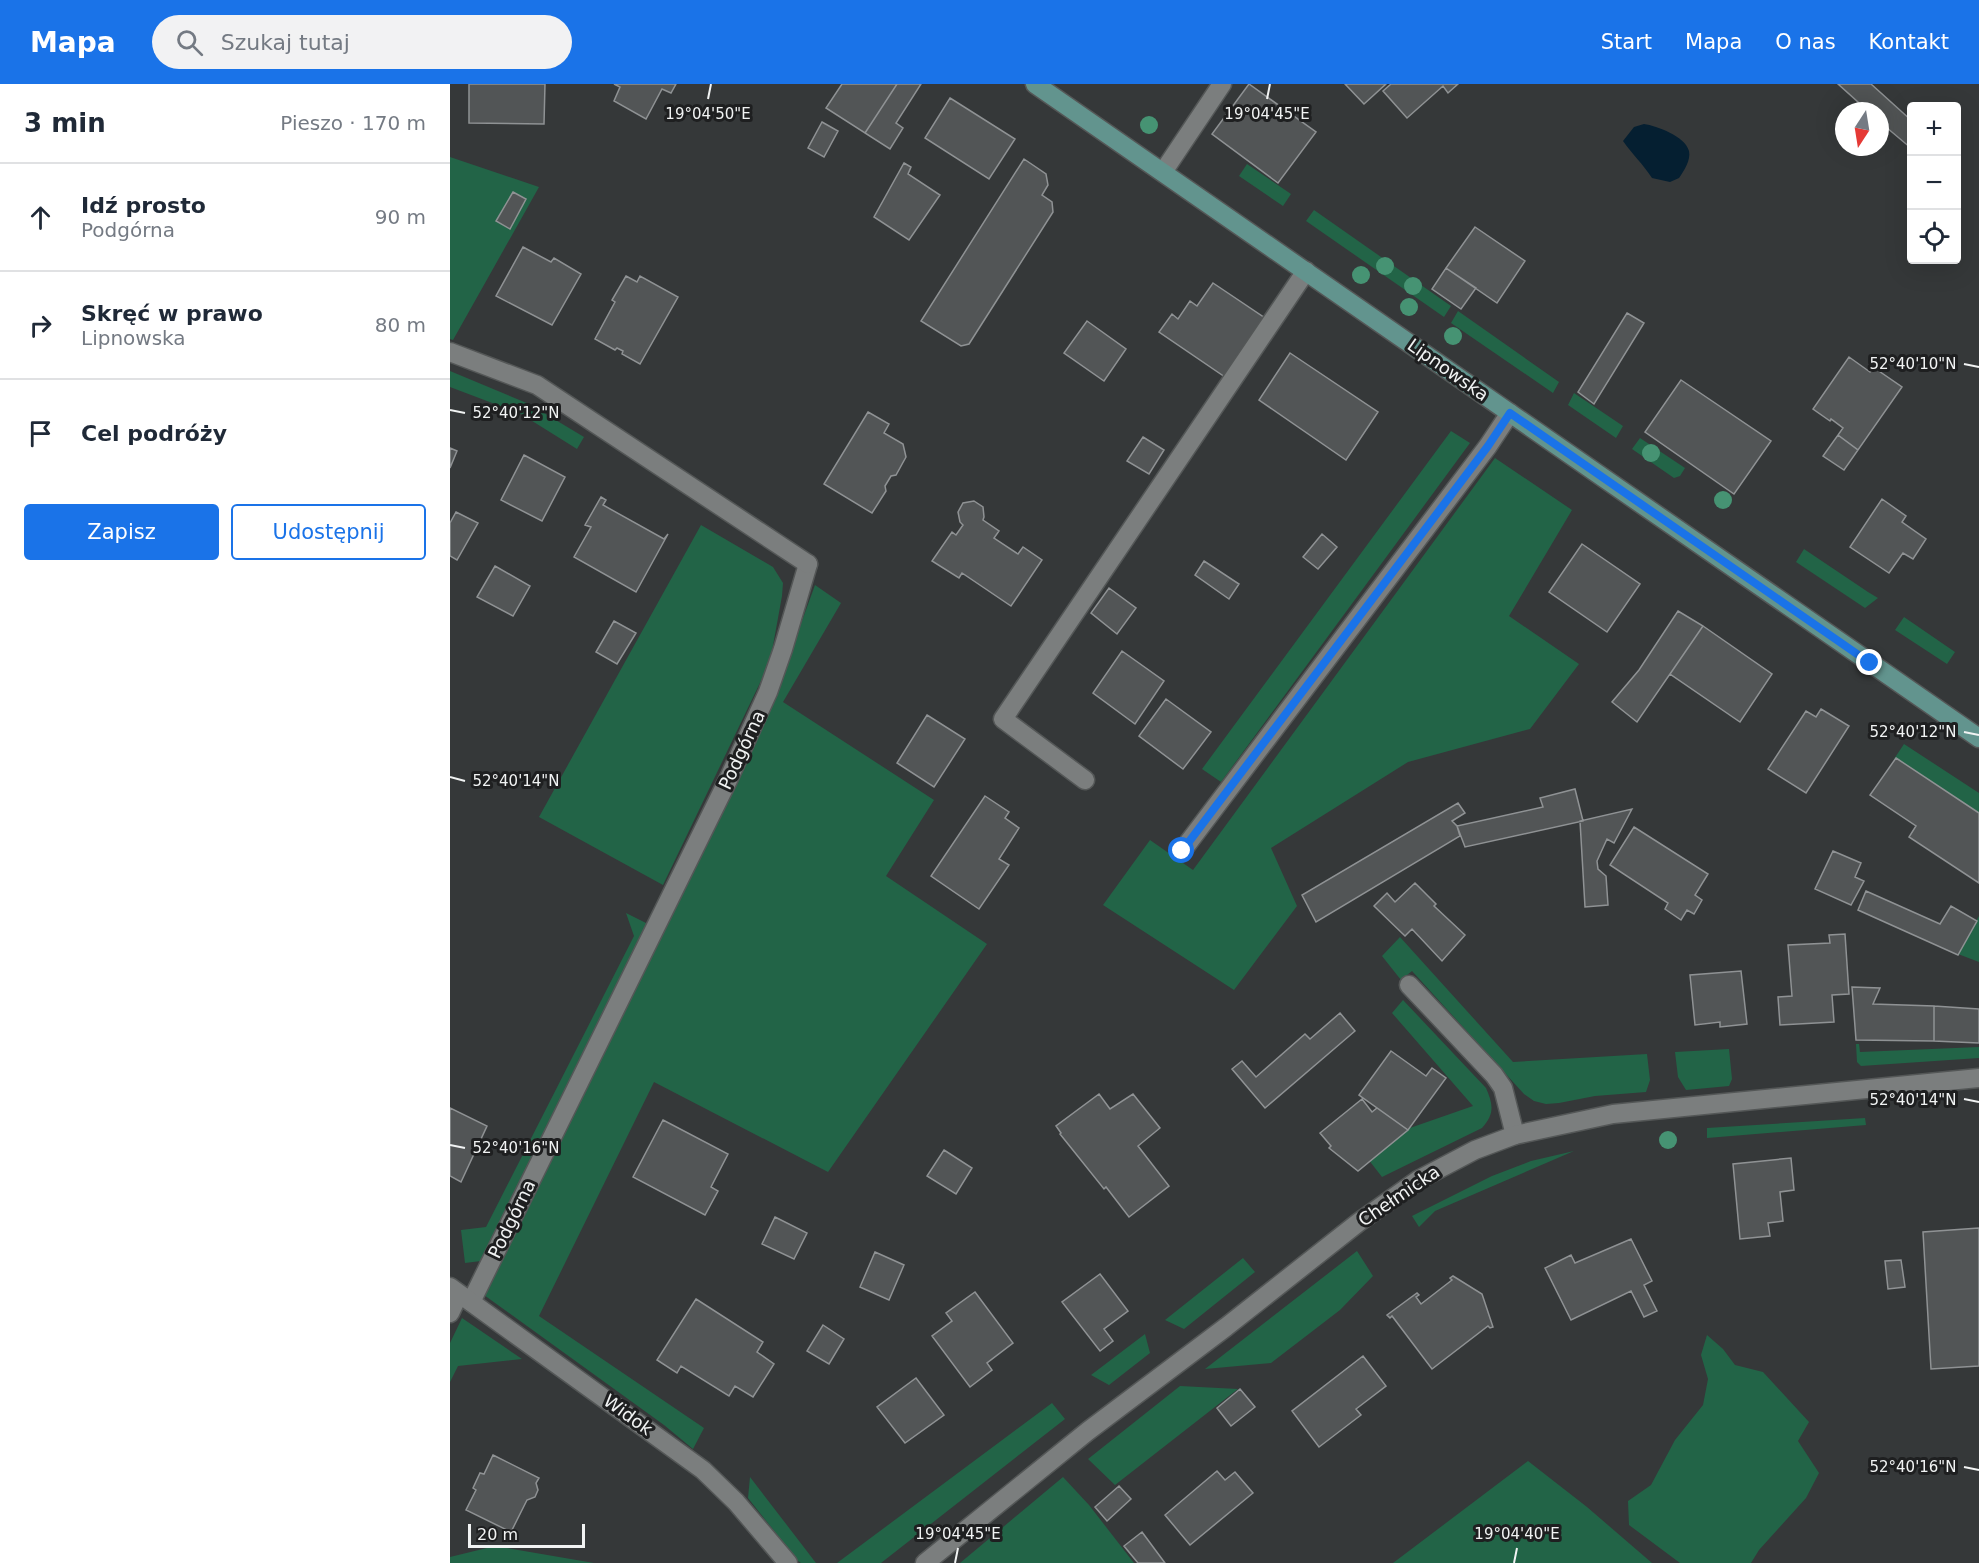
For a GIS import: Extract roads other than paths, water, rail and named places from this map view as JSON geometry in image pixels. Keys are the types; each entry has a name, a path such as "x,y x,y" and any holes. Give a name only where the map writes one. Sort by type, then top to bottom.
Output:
{"main road":[{"name":"Lipnowska","path":"1035,84 1979,738"}],"street":[{"path":"1163,172 1222,84"},
{"path":"1085,780 1003,719 1306,271"},
{"name":"Podgórna","path":"450,352 537,385 808,564 768,692 728,780 450,1313"},
{"path":"1182,851 1488,446 1510,413"},
{"path":"1409,985 1494,1075 1503,1088 1515,1135"},
{"name":"Chełmicka","path":"925,1563 1088,1431 1217,1334 1359,1222 1418,1180 1475,1150 1515,1135 1613,1114 1979,1078"},
{"name":"Widok","path":"460,1295 704,1470 736,1502 788,1563"}],"water":[{"path":"1644,124 1676,136 1686,146 1689,158 1679,178 1670,182 1652,178 1623,141 1634,127"}]}
